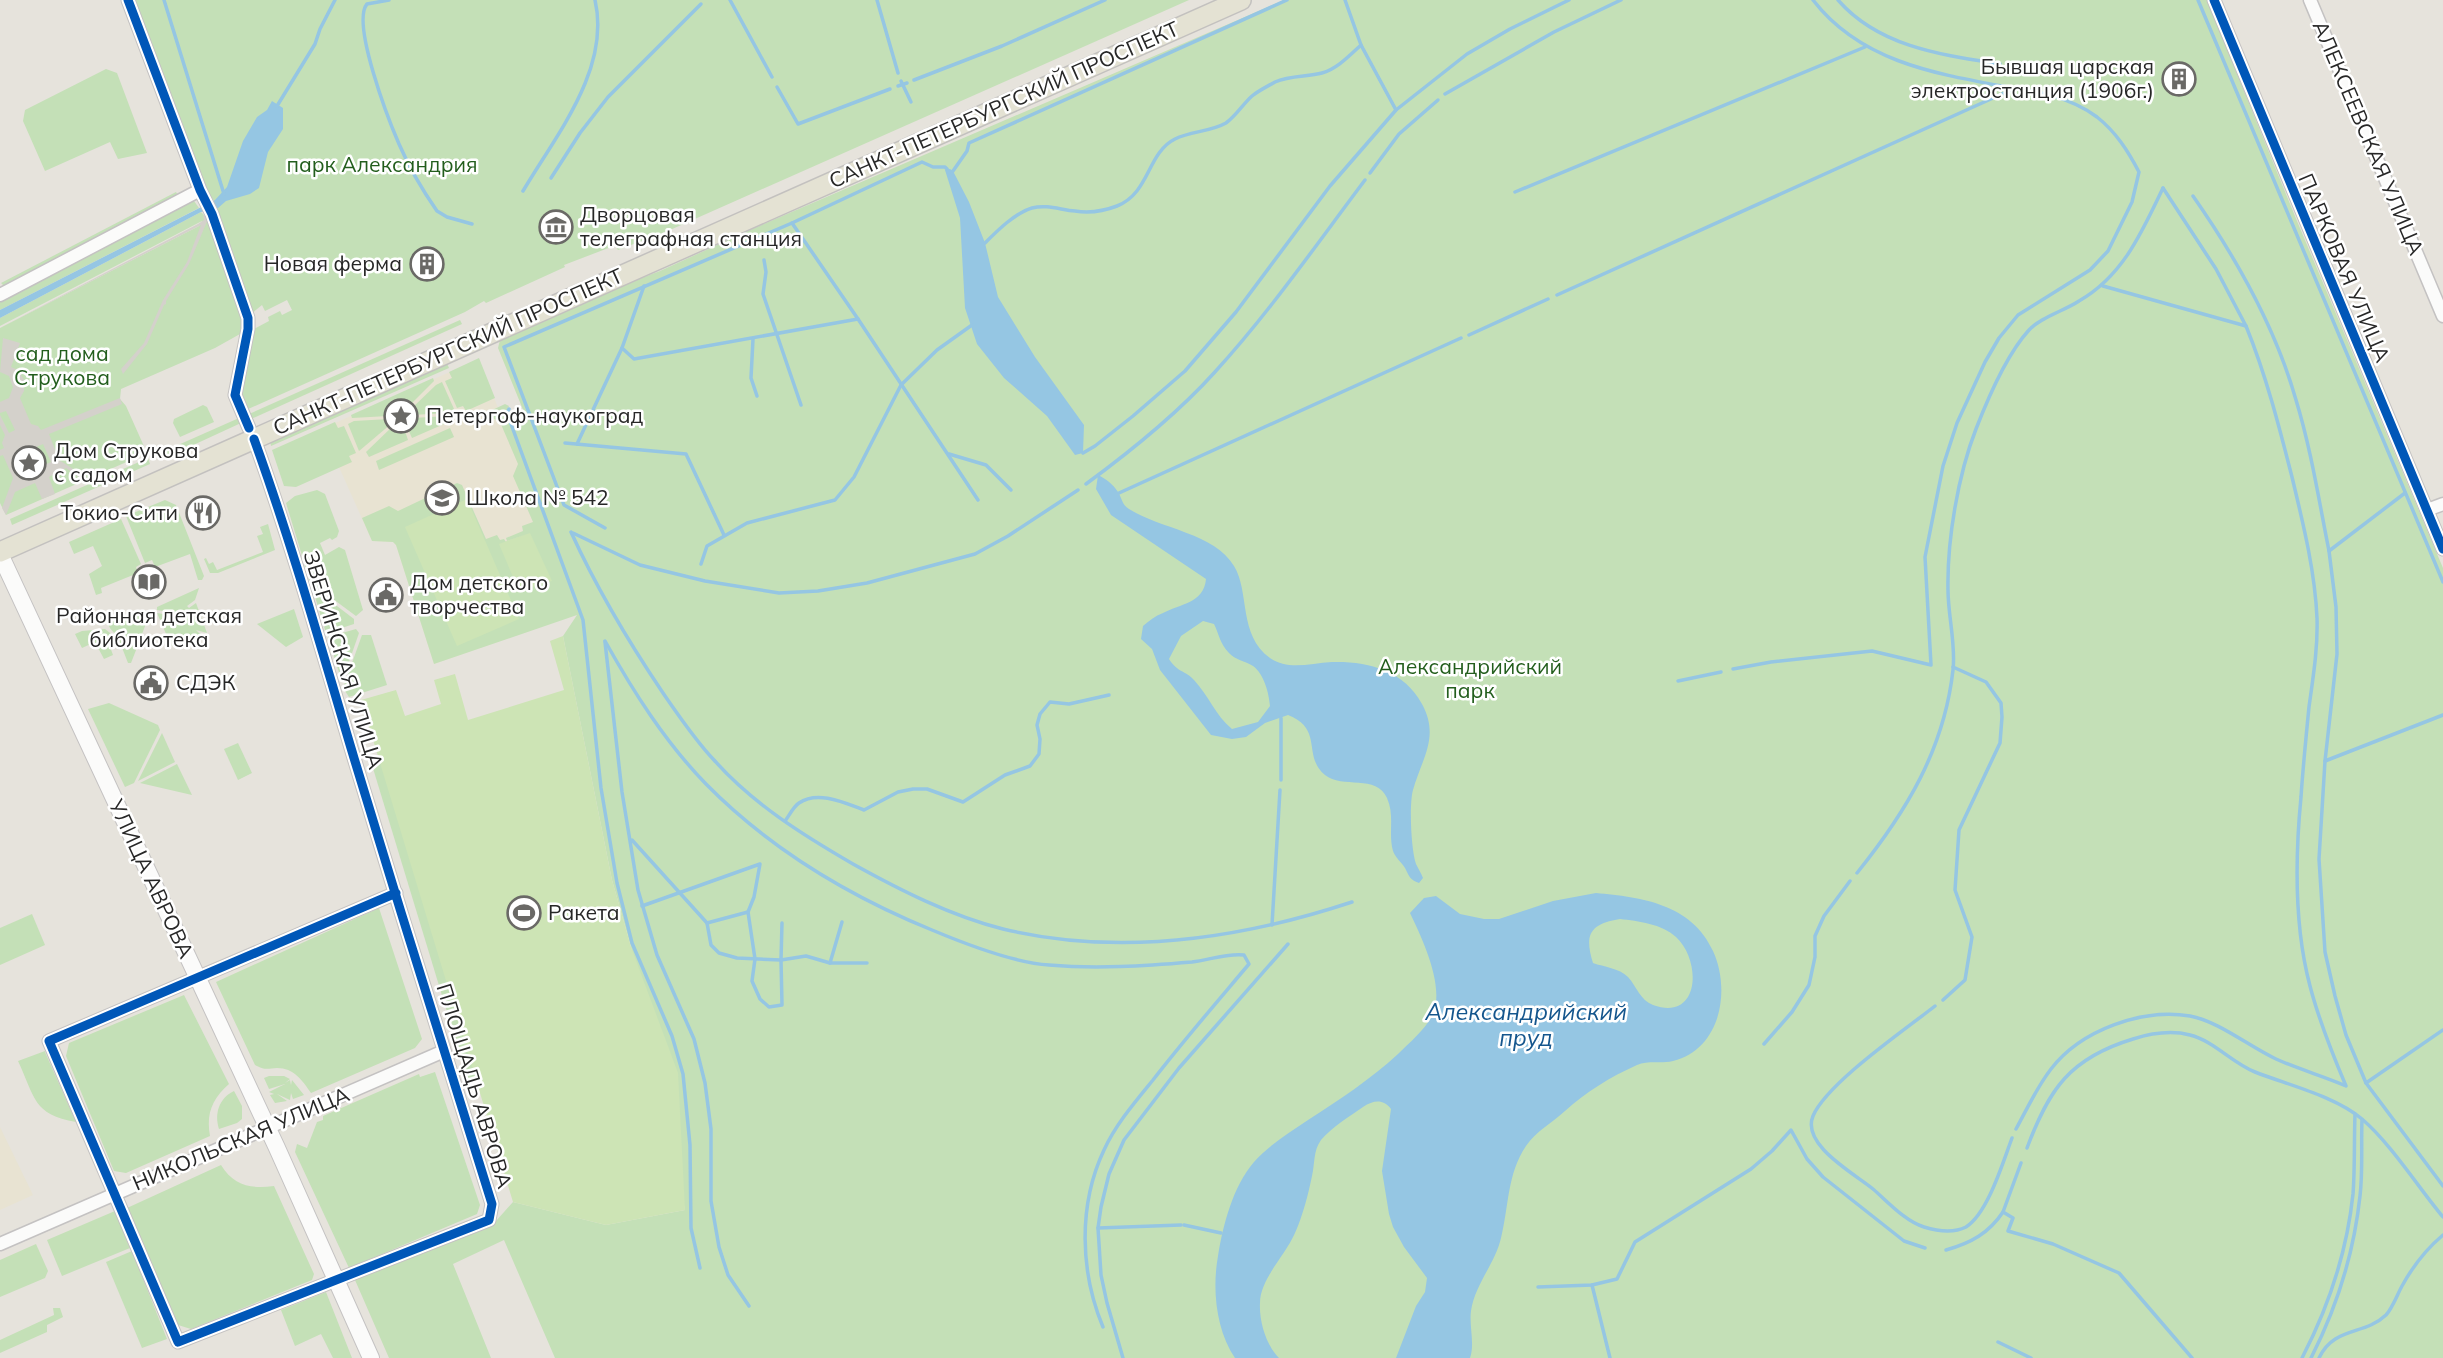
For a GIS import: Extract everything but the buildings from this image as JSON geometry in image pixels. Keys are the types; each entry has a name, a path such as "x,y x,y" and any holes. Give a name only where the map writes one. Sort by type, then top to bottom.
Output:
{"main road":[{"name":"САНКТ-ПЕТЕРБУРГСКИЙ ПРОСПЕКТ","path":"0,553 251,433 1211,0"},
{"name":"САНКТ-ПЕТЕРБУРГСКИЙ ПРОСПЕКТ","path":"0,539 251,433 1241,0"}],"street":[{"name":"ЗВЕРИНСКАЯ УЛИЦА","path":"128,0 202,195 211,212 248,318 235,395 290,546 396,892"},
{"name":"ПАРКОВАЯ УЛИЦА","path":"2214,0 2443,549"},
{"name":"АЛЕКСЕЕВСКАЯ УЛИЦА","path":"2310,0 2443,316"},
{"path":"0,295 202,195"},
{"path":"2427,510 2443,504"},
{"name":"УЛИЦА АВРОВА","path":"0,553 267,1127 371,1358"},
{"name":"ПЛОЩАДЬ АВРОВА","path":"396,892 492,1203 489,1220 178,1342 49,1041 396,892"},
{"name":"НИКОЛЬСКАЯ УЛИЦА","path":"0,1244 444,1051"}],"shaded area":[{"path":"203,215 208,219 189,264 166,301 147,344 123,374 121,369 144,343 163,300 187,262 201,225 0,328 198,224 204,220"},
{"path":"3,338 20,343 11,367 18,370 24,380 24,391 20,398 31,424 41,430 120,398 122,404 49,434 59,460 89,479 84,481 66,468 49,477 55,494 42,499 35,483 15,492 6,515 2,508 13,478 3,455 0,456 5,435 0,425 0,415 9,433 15,430 6,411 0,413 0,402 9,398 13,387 9,376 0,372","holes":["43,444 51,462 44,465 45,469 31,475 29,472 22,475 14,457"]},
{"name":"Школа № 542","path":"479,359 578,614 434,664 396,545 393,542 372,541 339,467 288,444"},
{"path":"0,1127 33,1195 0,1210"}],"green space":[{"name":"парк Александрия","path":"134,0 1189,0 670,230 618,250 614,244 564,265 565,267 486,303 484,301 246,410 240,395 254,329 280,311 282,315 292,310 287,300 265,311 262,305 251,314 218,222 216,205 206,193"},
{"name":"Александрийский парк","path":"1284,0 2207,0 2443,568 2443,1358 555,1358 504,1240 453,1264 491,1358 389,1358 355,1280 496,1221 513,1202 606,1225 685,1210 631,947 612,880 563,636 577,615 434,664 396,545 393,542 372,541 362,518 389,506 398,511 457,483 462,485 486,539 497,535 500,540 504,539 506,542 530,533 507,541 506,538 523,531 522,526 533,522 513,476 518,464 500,422 489,416 488,412 505,404 509,406 505,414 512,429 528,422 498,348 500,340 599,294 660,271"},
{"path":"106,69 117,73 147,153 118,159 110,142 45,171 23,121 25,110"},
{"path":"176,192 179,197 5,287 1,283"},
{"path":"194,201 199,208 0,310 0,299"},
{"name":"сад дома Струкова","path":"201,212 210,221 243,315 240,334 215,348 121,389 120,399 126,406 147,453 6,515 0,503 0,328 199,226 202,221 0,326 0,318"},
{"path":"460,320 462,324 251,419 249,414"},
{"path":"479,358 495,398 466,411 463,406 457,408 445,381 452,378 449,372"},
{"path":"446,361 449,368 271,446 270,441"},
{"path":"433,378 434,381 408,407 398,405 388,416 352,418 351,415"},
{"path":"442,382 454,409 447,413 412,415 410,410"},
{"path":"203,405 207,407 214,422 180,437 173,423 174,419"},
{"path":"449,416 451,421 412,438 407,427 412,418"},
{"path":"239,418 241,423 163,459 160,453"},
{"path":"389,419 391,424 359,451 348,424 354,421"},
{"path":"335,422 338,428 344,426 356,453 349,456 352,462 296,487 284,486 272,450"},
{"path":"393,426 404,428 408,440 369,457 366,452"},
{"path":"450,428 454,437 379,470 376,461"},
{"path":"148,458 150,464 12,525 10,519"},
{"path":"317,490 325,494 339,531 337,537 320,543 325,555 339,547 345,550 363,610 356,616 310,582 286,503 295,496"},
{"path":"467,499 519,619 457,646 405,527"},
{"path":"165,500 176,505 204,576 202,580 198,580 190,554 155,567 152,560 145,563 126,516"},
{"path":"121,519 141,564 136,567 138,573 101,588 102,593 96,595 89,574 102,566 93,546 74,554 69,542"},
{"path":"268,524 275,550 218,573 210,573 204,559 206,558 209,564 213,562 217,570 263,552 257,536 263,534 260,527"},
{"path":"530,533 552,581 519,591 499,544"},
{"path":"312,587 354,619 354,624 326,633"},
{"path":"199,588 195,600 187,606 189,608 196,603 207,633 196,630 209,637 176,648 171,645 180,641 179,639 170,643 157,613 169,615 169,612 157,610 157,607"},
{"path":"294,609 303,637 286,647 257,624"},
{"path":"142,610 150,613 139,642 117,635 108,624"},
{"path":"105,629 119,640 109,644 113,655 104,659 95,642 82,648 75,634 82,631"},
{"path":"356,629 359,633 342,682 328,637"},
{"path":"362,635 371,635 387,685 349,697 343,688"},
{"name":"Ракета","path":"563,636 612,880 631,947 678,1073 685,1210 606,1225 513,1202 361,700 396,690 405,716 441,704 434,680 455,674 468,720 564,690 550,641"},
{"path":"119,640 138,645 131,663 128,663"},
{"path":"109,703 158,725 160,730 134,783 125,787 88,709"},
{"path":"162,733 175,762 138,781"},
{"path":"238,743 252,773 238,780 224,749"},
{"path":"390,761 485,1076 468,1081 372,765"},
{"path":"177,764 192,795 140,783"},
{"path":"379,908 422,1039 415,1048 311,1093 293,1072 255,1065 216,982"},
{"path":"32,914 45,945 0,965 0,928"},
{"path":"184,995 229,1084 218,1095 212,1107 210,1136 126,1173 114,1171 66,1056 69,1043"},
{"path":"45,1051 76,1122 51,1115 43,1109 28,1085 18,1061"},
{"path":"435,1072 480,1205 477,1214 349,1268 295,1152 297,1144 307,1148 317,1122 323,1120 323,1116 419,1074 420,1077"},
{"path":"284,1076 290,1079 285,1083 290,1080 291,1085 292,1080 304,1095 293,1099 291,1093 290,1100 277,1094 287,1101 275,1103 270,1095 274,1094 269,1092 285,1084 269,1089 264,1078"},
{"path":"234,1091 242,1106 242,1119 219,1129 219,1107"},
{"path":"221,1165 237,1182 258,1187 274,1186 314,1274 312,1280 191,1329 178,1325 127,1208"},
{"path":"115,1211 130,1248 62,1276 47,1240"},
{"path":"36,1244 48,1271 45,1278 0,1297 0,1260"},
{"path":"132,1251 167,1339 142,1348 106,1262"},
{"path":"326,1292 352,1358 333,1358 321,1334 295,1346 281,1310"},
{"path":"53,1308 60,1308 63,1317 47,1325 47,1332 0,1353 0,1340 54,1315"}],"water":[{"path":"272,101 283,108 283,129 268,152 259,188 250,194 226,201 218,208 201,212 0,318 0,310 215,200 227,187 243,141 257,117 267,110"},
{"path":"950,169 969,202 985,243 998,297 1035,357 1084,425 1083,453 1075,455 1047,416 1004,378 977,344 965,308 960,218 945,170"},
{"path":"1098,475 1114,487 1129,509 1201,539 1225,555 1239,576 1253,638 1270,658 1292,665 1345,662 1371,666 1395,676 1414,692 1422,704 1429,727 1428,747 1413,790 1411,805 1414,857 1423,878 1419,883 1410,877 1393,851 1391,811 1382,791 1375,786 1340,781 1325,775 1318,768 1306,728 1299,721 1288,715 1265,723 1246,737 1232,739 1211,735 1160,670 1152,649 1141,639 1143,626 1157,616 1196,598 1206,579 1111,515 1096,489","holes":["1203,621 1214,624 1229,653 1257,669 1263,679 1270,706 1258,722 1232,729 1194,680 1175,667 1169,659 1181,636"]},
{"name":"Александрийский пруд","path":"1596,893 1630,897 1664,906 1692,923 1704,935 1713,951 1721,983 1718,1016 1702,1044 1673,1061 1641,1064 1599,1085 1539,1131 1526,1146 1515,1168 1498,1247 1473,1301 1470,1358 1396,1358 1416,1306 1425,1292 1427,1278 1404,1247 1389,1214 1382,1171 1391,1109 1385,1103 1375,1102 1352,1114 1318,1144 1307,1198 1298,1226 1291,1242 1268,1276 1261,1294 1262,1325 1270,1346 1279,1358 1235,1358 1223,1335 1215,1282 1230,1206 1240,1182 1266,1150 1377,1072 1422,1031 1430,1020 1436,1003 1434,976 1426,949 1410,913 1424,898 1436,896 1460,914 1484,919 1499,919 1553,901","holes":["1620,919 1664,929 1676,937 1684,948 1693,974 1688,997 1680,1005 1669,1008 1653,1005 1642,997 1624,974 1593,963 1589,945 1592,932 1602,924"]}],"waterway":[{"path":"164,0 224,194"},
{"path":"277,106 315,44 335,0"},
{"path":"389,0 367,4 363,15 367,51 388,115 407,161 437,211 447,217 472,224"},
{"path":"523,191 565,124 588,76 598,26 595,0"},
{"path":"730,0 772,77"},
{"path":"877,0 898,73"},
{"path":"914,80 1002,46 1105,0"},
{"path":"953,171 967,151 969,143 1287,0"},
{"path":"985,243 1013,218 1032,208 1049,207 1085,212 1117,206 1136,192 1159,154 1175,139 1226,123 1252,96 1275,82 1322,73 1338,65 1361,45 1345,0"},
{"path":"1083,453 1133,416 1185,371 1236,312 1330,186 1396,110 1467,54 1569,0"},
{"path":"1445,94 1554,32 1621,0"},
{"path":"1733,669 1872,651 1931,665 1925,557 1943,466 1957,423 1985,362 1999,338 2018,315 2090,270 2108,251 2132,202 2139,172 2116,135 2097,117 2075,104 2027,90 1949,76 1898,61 1852,37 1831,20 1813,0"},
{"path":"1838,0 1854,16 1892,39 1934,52 2000,64"},
{"path":"2198,0 2443,582"},
{"path":"551,178 580,133 608,97 701,4"},
{"path":"1361,45 1396,110"},
{"path":"1515,192 1865,47"},
{"path":"901,81 911,102"},
{"path":"898,86 907,83"},
{"path":"777,87 798,124 890,89"},
{"path":"1557,295 2013,89"},
{"path":"1370,173 1399,134 1438,100"},
{"path":"605,528 564,505 504,347 792,223 922,162 947,169"},
{"path":"1086,484 1153,432 1214,373 1273,303 1365,180"},
{"path":"2103,286 2246,326 2216,269 2163,188"},
{"path":"1857,873 1907,803 1932,753 1941,727 1954,660 1948,590 1949,550 1955,508 1970,447 1992,390 2013,351 2029,330 2040,321 2073,305 2108,279 2130,252 2163,188"},
{"path":"2193,196 2225,244 2253,294 2277,346 2306,437 2329,551 2405,493"},
{"path":"792,223 978,500"},
{"path":"764,260 766,272 763,294 801,405"},
{"path":"644,286 622,348 634,359 858,319"},
{"path":"1469,335 1548,299"},
{"path":"701,564 707,546 747,523 835,500 854,477 901,385 937,350 972,325"},
{"path":"2016,1129 2041,1083 2064,1055 2096,1033 2114,1025 2152,1015 2171,1014 2201,1019 2276,1059 2346,1086 2314,999 2305,963 2299,916 2299,820 2317,640 2314,583 2282,439 2246,326"},
{"path":"1119,493 1461,338"},
{"path":"753,339 751,378 757,396"},
{"path":"577,444 622,348"},
{"path":"509,409 507,413 583,620 601,788 617,883 632,943 672,1036 683,1074 690,1145 691,1228 700,1268"},
{"path":"565,443 686,454 724,535"},
{"path":"949,454 986,465 1011,490"},
{"path":"573,533 640,565 705,581 779,593 818,591 867,583 975,554 1008,536 1078,490"},
{"path":"571,532 602,594 638,654 681,719 714,760 745,791 797,830 907,893 945,910 1003,929 1091,942 1135,943 1179,940 1267,926 1352,902"},
{"path":"2329,551 2336,607 2337,654 2325,761 2443,715"},
{"path":"605,641 651,716 677,751 730,807 756,829 812,868 901,917 959,941 1036,963 1120,966 1192,962 1244,955 1249,964 1126,1114 1109,1140 1096,1171 1086,1216 1086,1261 1095,1306 1103,1327"},
{"path":"605,642 622,792 638,890 657,955 694,1039 705,1083 711,1129 711,1201 719,1247 728,1275 749,1306"},
{"path":"1943,1000 1965,980 1972,937 1955,890 1959,830 2000,743 2002,717 2001,703 1986,682 1953,667"},
{"path":"1678,681 1721,672"},
{"path":"785,821 799,803 814,798 832,799 864,810 898,792 927,789 963,802 1005,775 1030,766 1039,754 1037,725 1040,714 1050,702 1069,704 1109,695"},
{"path":"1281,718 1281,780"},
{"path":"2325,761 2319,859 2325,952 2346,1035 2366,1083 2443,1030"},
{"path":"1272,925 1280,790"},
{"path":"632,840 707,923 711,945 719,953 737,958 781,960 806,956 830,963 867,963"},
{"path":"642,906 760,864 754,897 748,912 755,959 752,981 760,999 769,1007 782,1005 782,923"},
{"path":"1764,1044 1792,1012 1809,985 1815,957 1815,936 1824,916 1850,881"},
{"path":"707,923 748,912"},
{"path":"830,963 842,922"},
{"path":"1181,1225 1098,1228 1109,1174 1124,1140 1179,1068 1288,944"},
{"path":"1935,1006 1868,1057 1834,1088 1813,1116 1811,1127 1815,1138 1832,1158 1903,1216 1924,1227 1945,1231 1966,1227 1981,1211 1994,1186 2012,1138"},
{"path":"2027,1148 2044,1109 2065,1078 2078,1066 2111,1047 2133,1039 2162,1033 2183,1033 2207,1042 2255,1072 2325,1097 2351,1111 2373,1129 2443,1217"},
{"path":"2366,1083 2443,1186"},
{"path":"2302,1358 2328,1299 2346,1237 2353,1194 2355,1114"},
{"path":"2311,1358 2336,1300 2353,1238 2361,1187 2362,1120"},
{"path":"1538,1287 1592,1285 1617,1279 1635,1242 1751,1169 1791,1130 1807,1159 1823,1177 1904,1241 1925,1248"},
{"path":"2021,1163 2003,1212 2013,1218 2008,1231 2053,1244 2119,1273 2192,1358"},
{"path":"1946,1250 1979,1236 1992,1226 2003,1212"},
{"path":"1184,1225 1221,1233"},
{"path":"1098,1228 1101,1275 1123,1358"},
{"path":"2319,1358 2333,1341 2377,1322 2386,1315 2415,1265 2443,1235"},
{"path":"1592,1285 1610,1358"},
{"path":"1998,1342 2031,1358"}],"cycle path":[{"path":"128,0 200,190 212,214 248,318 235,395 249,428"},
{"path":"2214,0 2443,549"},
{"path":"254,439 294,558 492,1204 489,1220 178,1342 49,1041 396,893"}],"place":[{"name":"Бывшая царская электростанция (1906г.)","path":"2179,79"},
{"name":"Дворцовая телеграфная станция","path":"556,227"},
{"name":"Новая ферма","path":"427,264"},
{"name":"Петергоф-наукоград","path":"401,416"},
{"name":"Дом Струкова с садом","path":"29,463"},
{"name":"Школа № 542","path":"442,498"},
{"name":"Токио-Сити","path":"203,513"},
{"name":"Районная детская библиотека","path":"149,582"},
{"name":"Дом детского творчества","path":"386,595"},
{"name":"СДЭК","path":"151,683"},
{"name":"Ракета","path":"524,913"}]}
